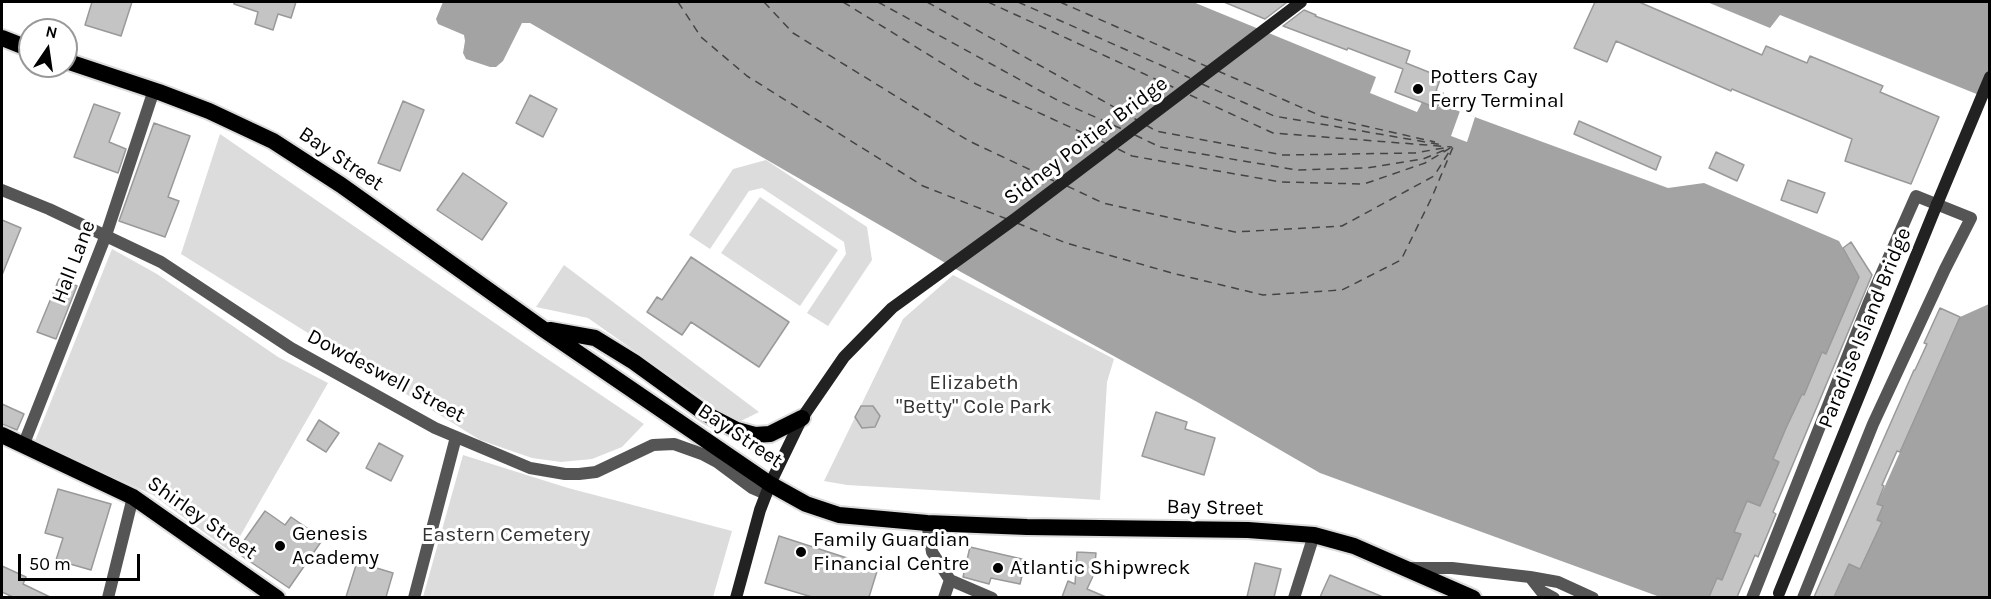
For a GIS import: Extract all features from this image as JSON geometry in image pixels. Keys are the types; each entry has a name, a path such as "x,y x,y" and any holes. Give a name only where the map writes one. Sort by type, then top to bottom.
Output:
{"highway":[{"path":"2,38 18,44"},
{"name":"Bay Street","path":"78,66 154,90 209,111 273,141 341,185 768,489 806,504 839,515 927,523 1027,527 1248,530 1314,535 1354,546 1473,597"},
{"path":"543,329 595,338 634,362 706,414 736,430 755,435 770,434 802,418"},
{"name":"Shirley Street","path":"2,435 133,497 277,597"}],"main road":[{"name":"Sidney Poitier Bridge","path":"802,418 844,357 892,308 1017,218 1301,2"},
{"name":"Paradise Island Bridge","path":"1778,595 1989,77"},
{"path":"736,597 768,489 802,418"}],"street":[{"name":"Hall Lane","path":"23,446 106,235 154,90"},
{"name":"Dowdeswell Street","path":"2,189 161,262 291,348 435,428 530,468 579,474 596,472 653,445 674,444 717,462 752,488 768,489"},
{"path":"1752,597 1869,302 1916,196 1971,218 1873,424 1803,597"},
{"path":"414,597 456,437"},
{"path":"108,597 133,497"},
{"path":"927,523 932,552 950,580 992,597"},
{"path":"1294,597 1314,535"},
{"path":"1404,568 1459,569 1530,576 1558,582 1593,597"},
{"path":"1530,576 1541,591 1554,597"},
{"path":"944,597 950,580"}],"green space":[{"path":"220,134 644,424 622,447 592,459 561,462 532,458 480,440 181,254"},
{"path":"766,160 867,227 872,260 828,326 807,313 846,254 844,242 762,188 749,191 710,249 689,235 733,169"},
{"path":"760,197 838,250 800,306 721,253"},
{"path":"112,249 157,274 278,357 328,383 231,552 153,495 35,441"},
{"path":"564,265 759,412 737,423 588,318 536,307"},
{"name":"Elizabeth \"Betty\" Cole Park","path":"953,275 1114,359 1107,382 1100,500 847,485 824,481 903,319"},
{"name":"Eastern Cemetery","path":"463,455 568,488 732,531 713,597 423,597"}],"shaded area":[{"path":"443,2 1193,2 1376,77 1370,93 1417,112 1422,102 1437,108 1442,105 1668,188 1704,183 1839,241 1859,277 1826,354 1822,352 1810,380 1807,396 1802,394 1786,428 1773,459 1779,462 1760,506 1747,501 1735,532 1741,534 1729,563 1732,569 1727,582 1717,578 1710,595 1714,597 1660,597 1320,473 1199,403 961,272 530,23 522,23 503,61 496,67 466,59 463,53 464,35 438,24 436,19"},
{"path":"1707,2 1989,2 1989,99 1780,15 1770,28"},
{"path":"1989,304 1989,597 1834,598 1849,564 1881,522 1877,520 1882,507 1877,504 1960,317"}],"pier":[{"path":"1460,111 1475,117 1467,142 1451,136"}],"building":[{"path":"92,2 132,2 121,36 85,25"},
{"path":"234,2 296,2 291,18 278,14 273,30 255,24 258,12 234,4"},
{"path":"1224,2 1283,2 1286,3 1265,19"},
{"path":"1595,2 1639,2 1762,55 1766,46 1807,63 1810,56 1883,86 1880,92 1939,117 1911,184 1845,161 1852,139 1732,89 1731,91 1616,41 1607,62 1574,48"},
{"path":"1304,10 1410,51 1406,63 1441,77 1436,91 1443,93 1437,108 1395,92 1403,69 1283,26"},
{"path":"530,95 557,109 543,137 516,123"},
{"path":"403,101 424,110 400,171 378,163"},
{"path":"94,104 120,113 109,142 126,149 118,173 74,157"},
{"path":"1579,121 1661,157 1656,170 1574,134"},
{"path":"154,123 190,136 168,197 179,201 165,237 119,221"},
{"path":"1716,152 1744,165 1737,181 1709,168"},
{"path":"463,173 507,203 482,240 437,210"},
{"path":"1788,180 1825,193 1817,213 1781,200"},
{"path":"2,220 21,228 2,275"},
{"path":"1851,242 1872,275 1773,512 1776,514 1758,557 1755,555 1737,597 1709,597 1717,578 1722,580 1741,534 1734,532 1747,501 1760,506 1779,462 1773,459 1786,428 1802,394 1804,395 1822,352 1826,354 1859,277 1843,248"},
{"path":"691,257 789,322 759,367 691,322 682,335 647,312 657,297 662,300"},
{"path":"59,279 77,286 56,339 37,332"},
{"path":"1940,308 1960,317 1900,452 1897,451 1882,485 1884,486 1877,504 1883,506 1877,520 1882,522 1860,569 1849,564 1834,597 1814,597 1927,344 1924,343"},
{"path":"2,404 24,414 17,430 2,424"},
{"path":"861,406 873,406 880,416 875,427 862,428 855,417"},
{"path":"1156,412 1187,422 1185,429 1215,438 1204,475 1142,456"},
{"path":"319,420 339,433 326,452 307,440"},
{"path":"379,443 403,456 391,481 366,468"},
{"path":"58,489 111,504 91,570 56,560 63,538 45,533"},
{"name":"Genesis Academy","path":"265,511 285,525 291,517 323,539 289,588 236,552"},
{"name":"Family Guardian Financial Centre","path":"779,536 878,568 869,597 812,597 765,583"},
{"path":"970,547 1026,560 1020,584 991,578 989,584 963,577"},
{"path":"1077,552 1096,553 1094,574 1087,589 1106,597 1062,597 1068,581 1075,584"},
{"path":"357,562 393,573 386,597 346,597"},
{"path":"1255,563 1281,569 1274,597 1247,597"},
{"path":"2,566 26,577 23,584 50,597 13,597 2,592"},
{"path":"1330,575 1383,597 1320,597"}],"ferry route":[{"path":"678,2 701,37 747,76 923,186 1007,219"},
{"path":"764,2 793,33 969,141 1054,181"},
{"path":"843,2 976,84 1105,143"},
{"path":"878,2 1057,100 1122,129"},
{"path":"927,2 1137,120"},
{"path":"988,2 1177,89"},
{"path":"1018,2 1190,78"},
{"path":"1060,2 1208,67"},
{"path":"1218,71 1321,116 1435,142"},
{"path":"1202,84 1274,116 1443,145"},
{"path":"1190,95 1273,133 1452,147"},
{"path":"1146,125 1156,131 1283,155 1415,153 1449,147"},
{"path":"1135,135 1160,147 1297,170 1366,168 1423,159 1447,149"},
{"path":"1118,149 1132,156 1281,182 1364,184 1425,163 1452,147"},
{"path":"1017,223 1066,243 1172,273 1263,295 1342,290 1401,260 1432,197 1453,147"},
{"path":"1067,186 1103,203 1235,232 1342,226 1434,176 1449,152"}],"place":[{"name":"Potters Cay Ferry Terminal","path":"1418,89"},
{"name":"Genesis Academy","path":"280,546"},
{"name":"Family Guardian Financial Centre","path":"801,552"},
{"name":"Atlantic Shipwreck","path":"998,568"}]}
